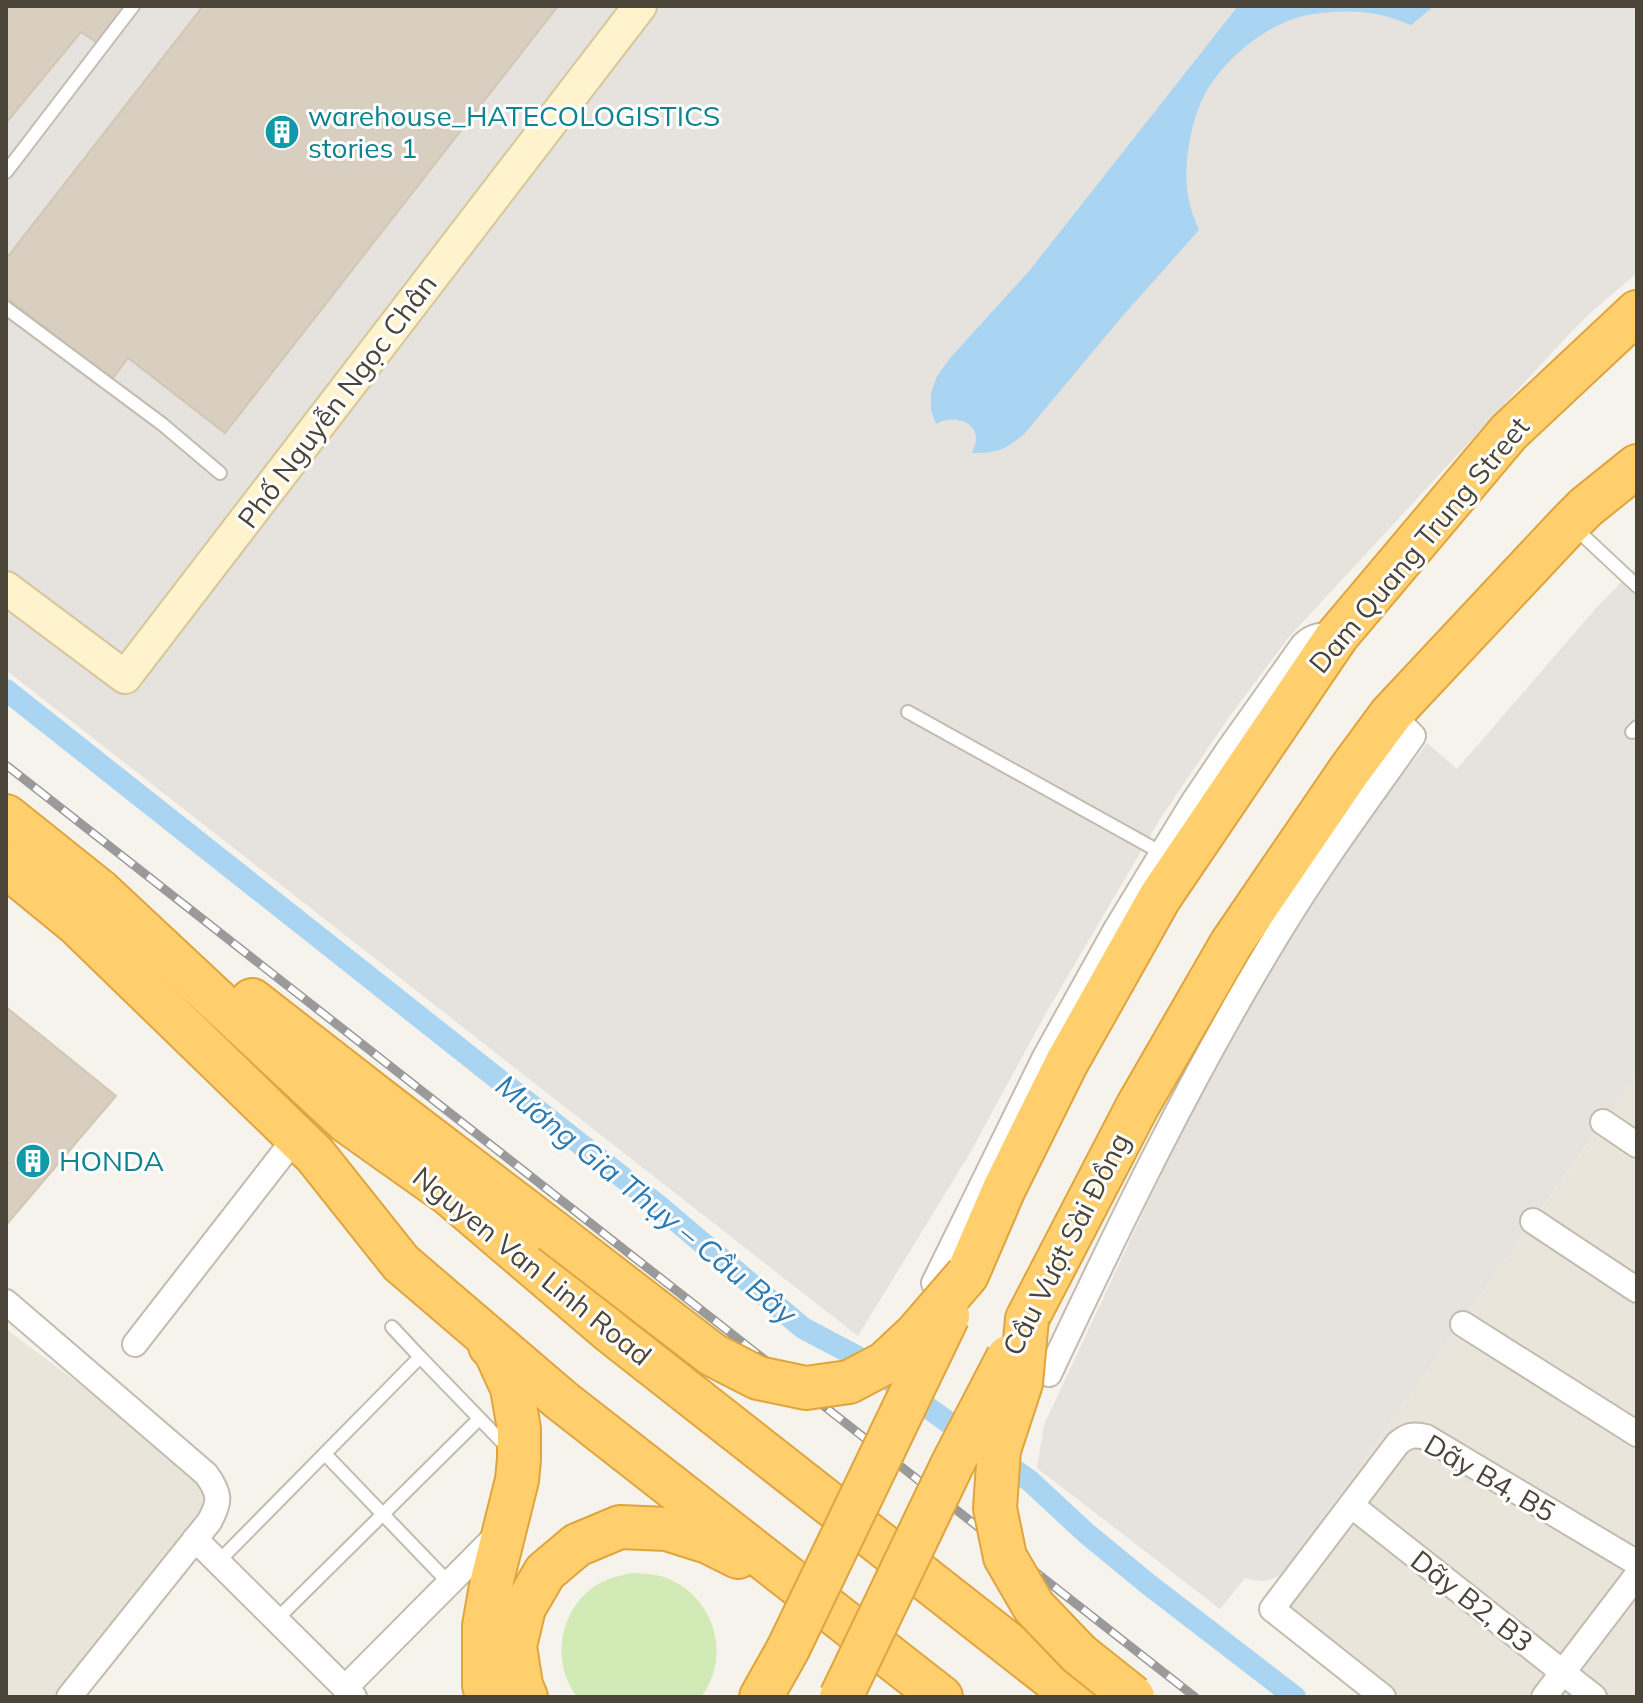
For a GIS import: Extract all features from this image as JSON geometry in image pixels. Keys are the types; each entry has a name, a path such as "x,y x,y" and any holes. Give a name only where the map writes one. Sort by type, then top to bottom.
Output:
{"highway":[{"name":"Dam Quang Trung Street","path":"950,1279 1004,1189 1066,1064 1160,897 1337,636 1509,432 1637,312"},
{"path":"1391,714 1570,523 1637,466"},
{"name":"Cầu Vượt Sài Đồng","path":"841,1697 953,1463 1137,1107 1231,944 1391,714"},
{"name":"Nguyen Van Linh Road","path":"6,816 101,892 346,1121 449,1194 612,1333 1076,1697"},
{"path":"6,866 77,924 315,1155 401,1263 561,1400 941,1697"},
{"path":"101,892 160,927 713,1355 758,1378 806,1388 849,1382 885,1363 916,1334 950,1279"},
{"path":"761,1697 788,1649 950,1279"},
{"path":"437,1294 495,1351 512,1388 519,1429 517,1480 484,1626 484,1685 487,1697"},
{"path":"1027,1319 1021,1383 999,1450 995,1508 1005,1557 1034,1607 1079,1654 1133,1697"},
{"path":"526,1697 515,1646 524,1608 545,1572 577,1545 620,1527 667,1529 708,1542 803,1590"},
{"path":"880,1648 928,1697"}],"street":[{"name":"Phố Nguyễn Ngọc Chân","path":"6,588 125,677 640,6"},
{"path":"950,1279 1045,1057 1115,931 1229,749 1303,645 1320,634 1337,636"},
{"path":"1049,1374 1125,1214 1218,1035 1280,930 1413,736 1391,714"},
{"path":"1603,1122 1637,1145"},
{"path":"135,1344 296,1137"},
{"path":"1533,1221 1637,1290"},
{"path":"6,1302 206,1474 217,1488 216,1508 209,1522 69,1697"},
{"path":"1463,1324 1637,1434"},
{"name":"Dãy B4, B5","path":"1383,1697 1272,1609 1398,1443 1406,1437 1426,1437 1637,1563"},
{"name":"Dãy B2, B3","path":"1351,1505 1594,1697"},
{"path":"195,1539 350,1692 507,1524"},
{"path":"1544,1697 1637,1575"}],"lane":[{"path":"6,172 133,6"},
{"path":"6,308 162,424 220,473"},
{"path":"1570,523 1637,586"},
{"path":"908,712 1162,853"},
{"path":"392,1327 519,1459"},
{"path":"218,1562 420,1357"},
{"path":"276,1620 479,1419"},
{"path":"325,1454 449,1583"}],"shaded area":[{"path":"6,6 1637,6 1637,273 1572,331 1289,637 1229,717 1160,819 1046,1013 970,1153 858,1336 6,670"},
{"path":"1637,566 1637,1073 1286,1571 1266,1581 1245,1578 1220,1609 1037,1468 1044,1425 1188,1116 1290,933 1361,829 1427,743 1457,769 1597,607"},
{"path":"1637,1068 1637,1697 1381,1697 1292,1625 1286,1571 1588,1143"},
{"path":"6,1329 230,1497 68,1697 6,1697"}],"green space":[{"path":"632,1573 660,1576 681,1585 706,1611 713,1628 716,1663 701,1697 577,1697 568,1682 563,1667 563,1634 576,1604 602,1582"}],"water":[{"path":"1238,6 1434,6 1411,25 1358,12 1303,16 1274,27 1234,57 1205,94 1192,132 1187,161 1187,189 1199,230 1025,433 1001,449 972,453 976,441 972,427 955,420 936,424 931,410 931,393 937,376 1030,270"}],"building":[{"path":"6,6 125,6 96,42 81,32 6,123"},
{"name":"warehouse_HATECOLOGISTICS stories 1","path":"203,6 558,6 225,433 128,358 112,379 6,297 6,259"},
{"name":"HONDA","path":"6,1007 116,1096 6,1225"}],"waterway":[{"name":"Mương Gia Thụy – Cầu Bây","path":"6,690 660,1207 803,1328 856,1356 1030,1481 1148,1584 1295,1697"}],"railway":[{"path":"6,765 1195,1697"}],"place":[{"name":"warehouse_HATECOLOGISTICS stories 1","path":"282,132"},
{"name":"HONDA","path":"33,1161"}]}
